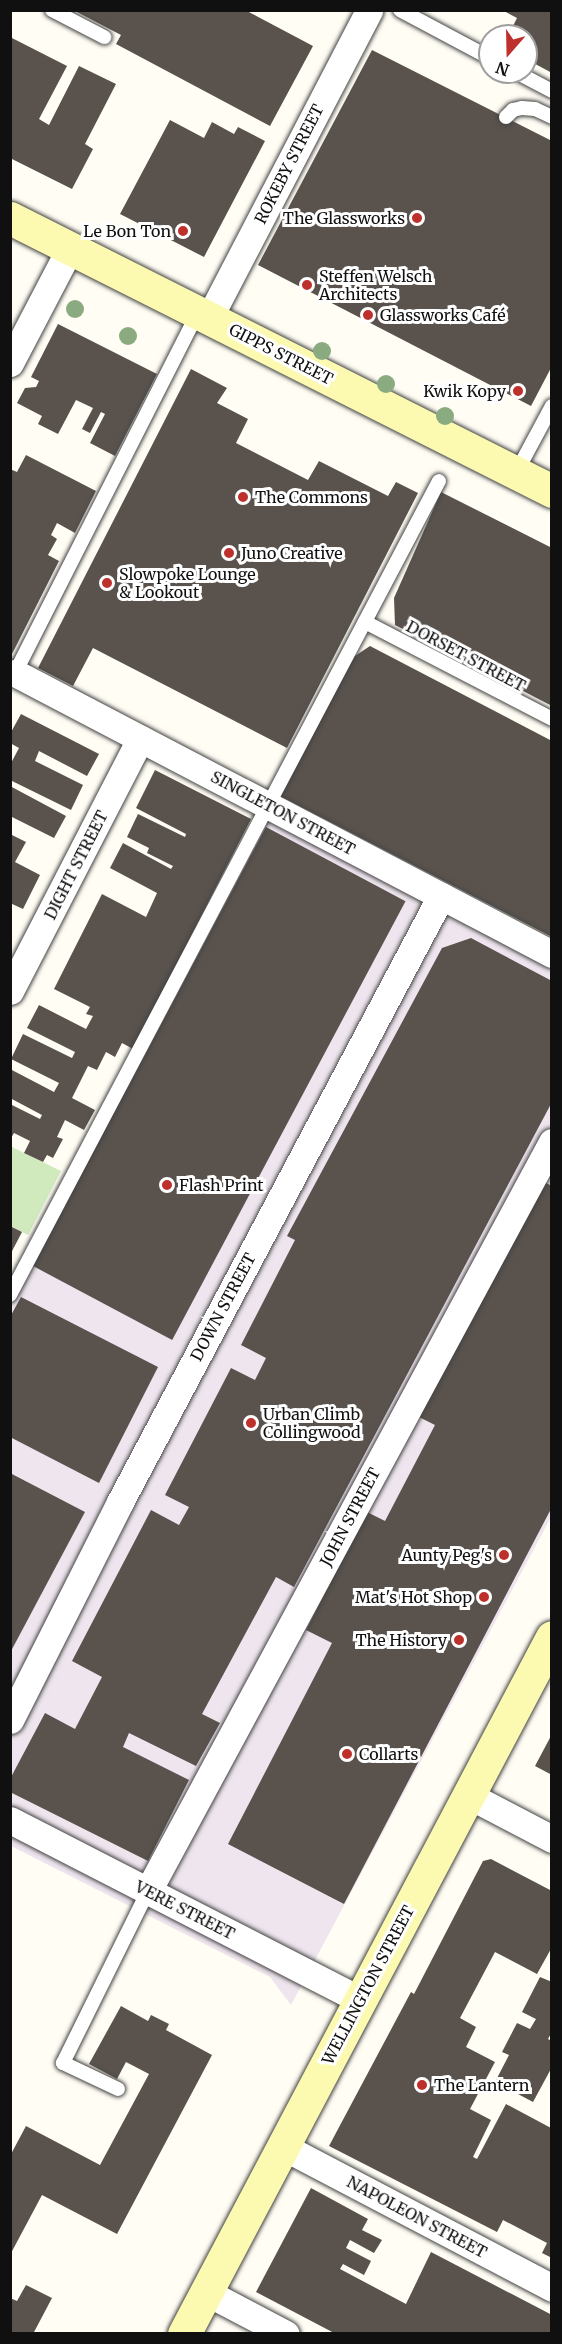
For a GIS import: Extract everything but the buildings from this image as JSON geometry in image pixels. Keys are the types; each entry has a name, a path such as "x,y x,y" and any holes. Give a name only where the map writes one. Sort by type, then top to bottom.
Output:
{"street":[{"name":"ROKEBY STREET","path":"204,315 369,10"},
{"name":"GIPPS STREET","path":"10,218 552,491"},
{"path":"10,363 70,248"},
{"name":"SINGLETON STREET","path":"13,678 141,738 552,954"},
{"name":"DIGHT STREET","path":"10,991 141,738"},
{"name":"DOWN STREET","path":"10,1720 120,1502 441,896"},
{"name":"JOHN STREET","path":"148,1891 552,1142"},
{"name":"WELLINGTON STREET","path":"184,2334 552,1637"},
{"path":"468,1795 552,1839"},
{"name":"VERE STREET","path":"10,1820 360,2000"},
{"name":"NAPOLEON STREET","path":"282,2146 552,2288"},
{"path":"206,2292 286,2334"}],"lane":[{"path":"52,10 104,37"},
{"path":"400,10 478,52"},
{"path":"538,84 552,91"},
{"path":"506,117 522,108 536,109 552,117"},
{"path":"13,678 204,315"},
{"path":"516,473 552,406"},
{"path":"10,1296 439,481"},
{"name":"DORSET STREET","path":"365,622 552,719"},
{"path":"118,2090 63,2063 148,1891"}],"shaded area":[{"path":"266,800 551,948 551,1517 291,2005 270,1977 11,1846 10,1291"}],"green space":[{"path":"10,1146 61,1171 28,1235 11,1226"}],"place":[{"name":"The Glassworks","path":"417,218"},
{"name":"Le Bon Ton","path":"183,231"},
{"name":"Steffen Welsch Architects","path":"307,285"},
{"name":"Glassworks Café","path":"368,315"},
{"name":"Kwik Kopy","path":"518,391"},
{"name":"The Commons","path":"243,497"},
{"name":"Juno Creative","path":"229,553"},
{"name":"Slowpoke Lounge & Lookout","path":"107,583"},
{"name":"Flash Print","path":"167,1185"},
{"name":"Urban Climb Collingwood","path":"251,1423"},
{"name":"Aunty Peg's","path":"504,1555"},
{"name":"Mat's Hot Shop","path":"484,1597"},
{"name":"The History","path":"459,1640"},
{"name":"Collarts","path":"347,1754"},
{"name":"The Lantern","path":"422,2085"}]}
